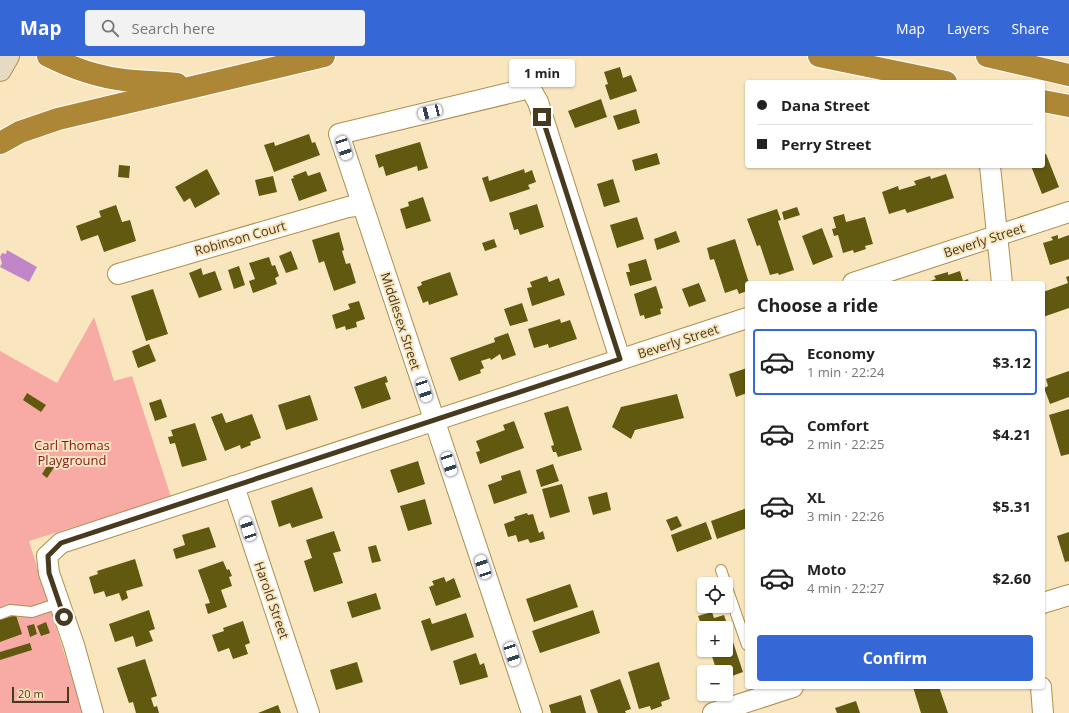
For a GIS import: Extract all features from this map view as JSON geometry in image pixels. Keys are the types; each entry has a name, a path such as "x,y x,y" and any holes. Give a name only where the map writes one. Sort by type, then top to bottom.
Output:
{"highway":[{"path":"48,56 63,64 93,75 124,80 194,86"},
{"path":"0,143 20,132 58,119 324,56"},
{"path":"819,56 936,80"},
{"path":"987,56 1069,75"},
{"path":"1045,101 1069,106"}],"main road":[{"path":"0,70 8,56"}],"street":[{"name":"Middlesex Street","path":"532,713 339,134 530,88 538,102 620,359"},
{"path":"990,168 1002,281"},
{"name":"Robinson Court","path":"118,274 348,207 362,205"},
{"name":"Beverly Street","path":"859,281 1069,212"},
{"name":"Beverly Street","path":"59,603 49,573 48,556 61,543 745,319"},
{"name":"Harold Street","path":"234,486 309,713"},
{"path":"1045,602 1069,595"},
{"path":"59,603 93,713"},
{"path":"713,713 763,692 781,689"},
{"path":"1041,689 1043,713"}],"lane":[{"path":"721,570 724,577"},
{"path":"0,614 10,610 32,612 59,603"},
{"path":"733,604 745,639"}],"green space":[{"name":"Carl Thomas Playground","path":"94,317 114,381 132,376 171,497 29,541 83,713 0,713 0,351 57,383"}],"shaded area":[{"path":"7,250 37,267 29,282 0,267 2,263 0,257 2,253 6,254"}],"building":[{"path":"620,67 623,78 631,75 637,91 610,100 605,85 608,84 604,72"},
{"path":"601,99 607,117 575,128 568,111"},
{"path":"636,109 640,123 618,130 613,116"},
{"path":"309,134 312,143 315,142 320,155 274,172 264,145 274,142 275,146"},
{"path":"420,142 428,168 418,171 417,166 386,176 383,166 379,168 375,155"},
{"path":"657,153 660,164 635,171 632,160"},
{"path":"1045,154 1059,187 1042,194 1032,168 1045,168"},
{"path":"119,165 130,166 129,178 118,177"},
{"path":"207,169 220,194 195,208 190,198 184,202 175,187"},
{"path":"524,169 525,173 532,170 536,182 528,185 530,189 490,202 482,178 488,176 489,181"},
{"path":"306,171 308,176 320,172 327,191 299,201 291,179 294,178 293,176"},
{"path":"946,174 954,198 907,213 905,209 889,214 882,192 898,186 899,190 916,185 914,181 930,176 931,179"},
{"path":"273,176 277,192 259,196 255,180"},
{"path":"613,179 620,202 604,207 597,184"},
{"path":"423,197 431,221 406,229 400,209 409,206 408,202"},
{"path":"537,204 544,227 520,235 518,229 514,230 509,213"},
{"path":"116,205 122,222 130,220 136,241 104,252 98,235 81,241 76,226 101,217 99,211"},
{"path":"797,207 800,215 784,220 782,212"},
{"path":"777,209 781,220 778,221 794,270 779,275 778,273 770,275 760,245 757,246 747,219"},
{"path":"844,214 846,222 865,217 873,244 865,246 866,249 854,253 853,250 843,253 838,235 834,236 832,229 836,228 833,217"},
{"path":"637,217 644,239 617,248 610,225"},
{"path":"822,228 833,257 813,265 802,236"},
{"path":"676,231 680,242 657,250 654,239"},
{"path":"339,232 346,264 350,263 356,283 334,291 324,261 319,263 312,240"},
{"path":"1058,235 1058,239 1069,235 1069,259 1050,265 1043,243 1053,240 1051,237"},
{"path":"494,239 497,247 485,251 482,243"},
{"path":"735,239 748,281 745,281 745,292 739,294 737,289 725,293 714,259 710,260 707,248"},
{"path":"291,251 298,269 286,273 279,256"},
{"path":"269,257 272,266 275,265 279,276 275,278 277,284 253,293 249,281 255,279 249,263"},
{"path":"646,259 652,280 630,286 626,272 630,272 628,264"},
{"path":"239,266 245,285 234,289 228,270"},
{"path":"201,268 203,275 215,271 222,290 199,298 189,273"},
{"path":"960,271 963,281 930,281 936,279 934,276 948,272 948,275"},
{"path":"450,272 458,295 429,305 428,301 423,303 417,287 422,285 421,282"},
{"path":"547,276 549,282 559,278 565,295 532,306 527,288 532,287 530,282"},
{"path":"1069,276 1069,308 1045,316 1045,291 1068,283 1066,277"},
{"path":"699,283 706,301 689,307 682,289"},
{"path":"656,286 663,308 660,309 661,314 645,319 644,315 640,316 634,294"},
{"path":"153,289 168,334 146,341 131,296"},
{"path":"359,301 365,319 356,322 357,327 346,330 345,326 336,329 332,315 350,309 348,304"},
{"path":"522,303 528,321 510,326 504,309"},
{"path":"560,319 561,323 570,320 577,339 549,348 548,344 534,348 528,329"},
{"path":"508,333 516,355 502,360 500,354 491,360 490,358 481,361 484,368 480,370 481,373 459,381 450,358 495,342 494,338"},
{"path":"149,344 156,361 138,368 132,351"},
{"path":"745,369 745,394 736,397 729,374"},
{"path":"1069,371 1069,397 1050,404 1045,391 1045,388 1048,386 1046,379"},
{"path":"386,376 388,382 385,383 391,399 362,409 354,387"},
{"path":"27,393 46,405 41,412 23,400"},
{"path":"677,394 684,418 635,430 631,439 612,427 621,407"},
{"path":"310,395 318,420 286,430 278,405"},
{"path":"161,399 167,417 155,421 149,403"},
{"path":"568,406 582,450 558,457 556,452 553,452 551,446 554,445 544,413"},
{"path":"1069,409 1069,454 1061,456 1049,415"},
{"path":"222,413 226,423 252,414 261,438 250,442 251,445 241,449 240,445 225,451 211,417"},
{"path":"514,421 524,448 480,464 476,452 480,451 476,441 505,430 503,425"},
{"path":"195,423 207,460 182,467 175,443 170,444 168,437 173,436 171,430"},
{"path":"53,456 59,460 47,478 42,474"},
{"path":"418,461 425,484 398,493 390,470"},
{"path":"553,464 559,481 541,487 536,470"},
{"path":"520,470 527,493 494,504 488,485 502,480 501,476"},
{"path":"562,484 570,512 550,518 542,489"},
{"path":"312,487 323,518 292,528 290,523 279,527 271,501"},
{"path":"607,492 611,510 593,515 588,497"},
{"path":"425,499 432,524 408,531 400,506"},
{"path":"745,509 745,529 717,539 711,521"},
{"path":"527,513 528,515 533,514 539,533 543,531 545,539 530,543 528,539 518,542 516,535 508,537 504,524 515,520 514,517"},
{"path":"677,516 682,526 671,531 666,520"},
{"path":"706,522 712,539 677,552 671,535"},
{"path":"209,527 216,547 176,559 173,549 185,545 182,535"},
{"path":"334,531 341,551 333,553 343,583 314,592 304,561 312,558 306,540"},
{"path":"1069,532 1069,561 1065,562 1057,536"},
{"path":"376,545 381,561 372,563 368,547"},
{"path":"135,559 143,586 126,591 128,598 122,601 119,593 106,597 104,591 94,594 89,577 98,574 97,571"},
{"path":"223,561 227,570 229,569 232,576 229,577 232,586 221,590 227,607 208,614 205,604 210,603 198,570"},
{"path":"444,577 446,582 454,578 461,597 436,606 429,587 434,585 432,581"},
{"path":"570,584 578,607 534,622 526,599"},
{"path":"376,593 381,609 352,618 347,602"},
{"path":"149,610 155,629 149,631 153,641 136,647 133,636 115,642 109,624"},
{"path":"593,610 600,633 540,653 532,631"},
{"path":"466,613 474,637 431,651 421,621 430,618 432,624"},
{"path":"712,613 714,618 724,615 726,621 700,621 698,616"},
{"path":"16,615 22,634 0,642 0,620"},
{"path":"243,621 250,643 245,645 248,654 233,659 229,648 218,652 212,635 224,631 223,628"},
{"path":"46,622 50,633 41,636 37,626"},
{"path":"34,624 37,634 30,637 27,626"},
{"path":"733,642 743,672 733,676 733,665 715,665 712,657 733,657"},
{"path":"30,643 32,650 0,660 0,652"},
{"path":"476,653 480,665 484,663 488,677 460,685 453,661"},
{"path":"145,659 157,696 151,698 154,707 157,706 159,713 136,713 133,702 129,703 117,668"},
{"path":"357,662 363,682 336,690 330,670"},
{"path":"659,662 670,699 661,702 662,706 651,710 650,706 639,709 628,672"},
{"path":"620,679 631,709 625,711 626,713 598,713 590,690"},
{"path":"914,689 940,689 948,713 921,713"},
{"path":"581,695 586,713 551,713 549,705"},
{"path":"856,701 860,713 837,713 835,708"},
{"path":"278,705 281,713 258,713"}],"route":[{"path":"64,617 49,573 48,556 61,543 620,359 542,117"}]}
